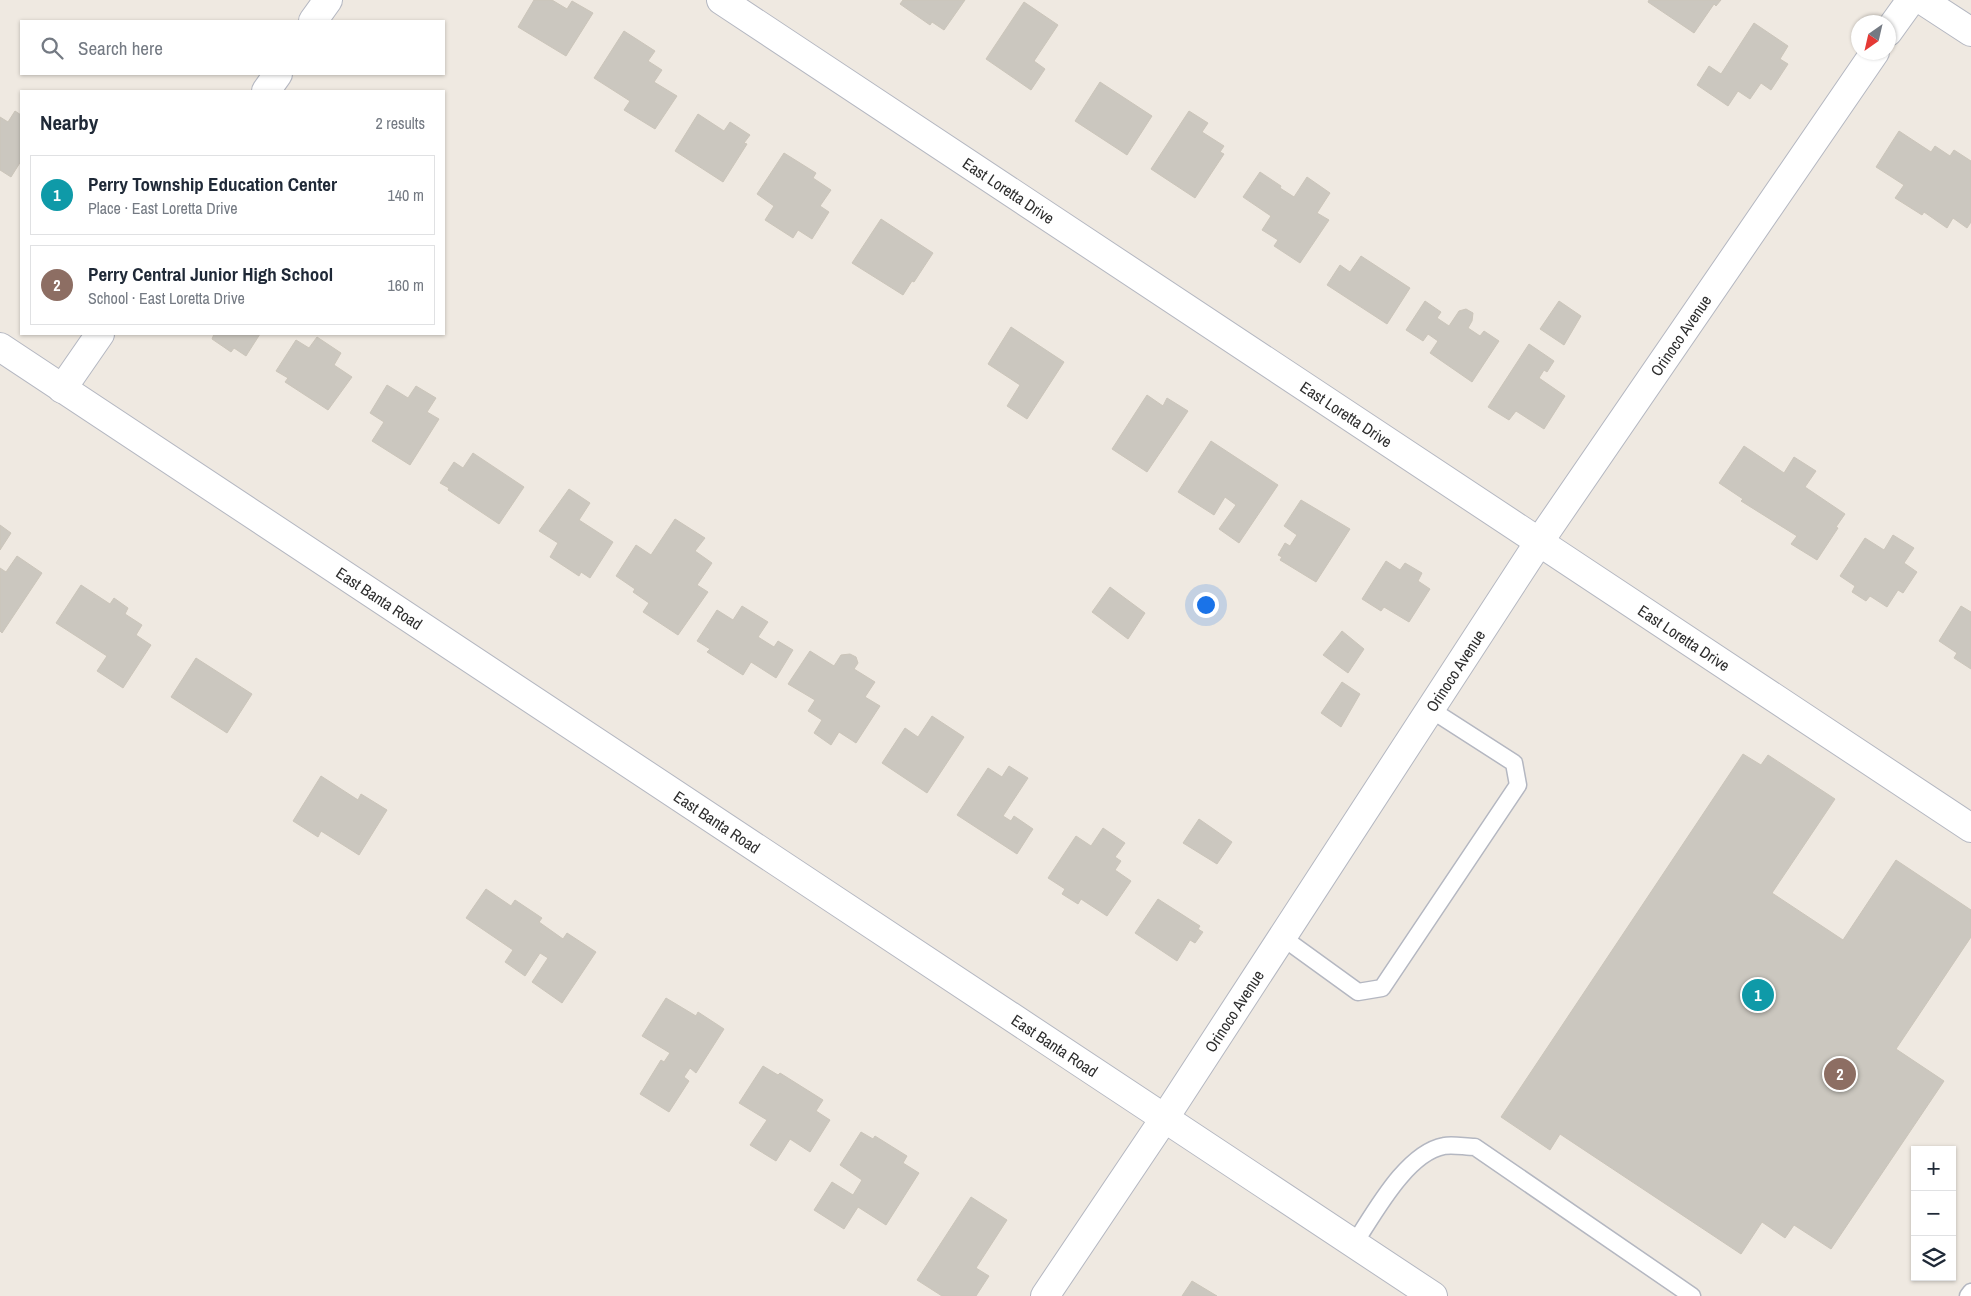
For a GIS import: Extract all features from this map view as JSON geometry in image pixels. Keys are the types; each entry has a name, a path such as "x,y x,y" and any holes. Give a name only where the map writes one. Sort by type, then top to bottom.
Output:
{"street":[{"path":"314,20 328,0"},
{"name":"East Loretta Drive","path":"721,0 1971,828"},
{"path":"1896,21 1911,0"},
{"path":"1922,0 1971,32"},
{"name":"Orinoco Avenue","path":"1045,1296 1164,1119 1539,542 1870,60"},
{"path":"267,90 277,75"},
{"path":"62,389 99,335"},
{"name":"East Banta Road","path":"0,347 1433,1296"}],"lane":[{"path":"1282,937 1358,992 1382,988 1518,785 1514,763 1430,709"},
{"path":"1354,1244 1402,1173 1424,1155 1444,1146 1475,1147 1692,1296"},
{"path":"1968,1296 1971,1292"}],"building":[{"path":"534,0 552,0 567,9 572,1 593,13 566,56 518,27"},
{"path":"903,0 965,0 944,30 932,22 930,25 900,4"},
{"path":"1649,0 1721,0 1716,6 1714,4 1694,33 1648,2"},
{"path":"1024,2 1058,25 1034,61 1045,69 1031,90 986,59"},
{"path":"1754,23 1788,46 1780,59 1788,64 1771,90 1761,83 1750,99 1738,91 1728,106 1697,85 1709,66 1721,74"},
{"path":"624,31 655,51 648,61 662,70 654,82 677,96 655,129 624,110 630,101 594,78"},
{"path":"1100,82 1152,116 1127,155 1075,121"},
{"path":"15,111 20,114 20,163 11,177 0,170 0,117 8,122"},
{"path":"1189,111 1208,123 1202,132 1224,146 1220,152 1224,154 1195,198 1151,169"},
{"path":"698,114 724,131 730,122 750,135 744,143 747,144 723,182 675,151"},
{"path":"1899,131 1931,152 1935,146 1950,156 1954,150 1971,161 1971,222 1967,228 1953,218 1947,228 1924,212 1922,215 1895,198 1904,185 1876,167"},
{"path":"784,153 816,173 813,178 831,190 820,206 829,212 812,239 798,230 793,238 765,220 774,206 757,194"},
{"path":"1260,172 1294,197 1307,177 1330,193 1317,213 1329,220 1300,263 1274,246 1278,240 1262,230 1271,216 1243,197"},
{"path":"881,219 933,253 903,295 852,263"},
{"path":"1361,256 1410,288 1387,324 1327,285 1340,265 1350,272"},
{"path":"1425,301 1441,312 1437,318 1449,326 1459,311 1466,309 1473,313 1472,321 1468,328 1480,336 1484,331 1499,341 1472,382 1430,353 1438,341 1428,334 1423,341 1406,330"},
{"path":"1559,301 1581,316 1564,345 1540,329"},
{"path":"1011,327 1064,362 1027,419 1007,406 1020,385 988,364"},
{"path":"214,335 259,335 246,356 234,348 231,352 212,339"},
{"path":"317,337 341,353 334,365 352,377 328,410 285,382 288,378 276,371 296,340 309,348"},
{"path":"1529,344 1554,361 1547,372 1544,370 1539,378 1565,396 1544,429 1516,411 1509,420 1488,407"},
{"path":"387,385 408,398 416,386 436,398 427,412 439,419 410,465 372,441 384,422 370,413"},
{"path":"1147,395 1163,406 1167,398 1188,411 1147,472 1112,449"},
{"path":"1211,441 1278,485 1239,543 1219,529 1236,505 1225,497 1214,515 1178,492"},
{"path":"1744,446 1784,473 1794,457 1816,471 1805,487 1845,514 1817,560 1791,544 1797,536 1741,501 1743,499 1719,483"},
{"path":"473,453 524,487 499,524 440,483 454,462 463,468"},
{"path":"569,489 590,503 579,520 613,542 590,578 581,572 579,576 550,557 558,543 539,531"},
{"path":"1301,500 1350,529 1316,582 1280,560 1282,557 1278,555 1285,543 1290,546 1297,535 1284,526"},
{"path":"675,519 705,538 695,551 712,563 697,585 708,592 678,635 643,612 649,603 633,592 635,589 616,576 636,545 651,555"},
{"path":"0,525 11,533 0,550"},
{"path":"1893,535 1914,548 1904,563 1917,572 1903,593 1898,590 1887,607 1870,596 1866,601 1852,592 1855,586 1840,576 1865,538 1884,550"},
{"path":"17,556 42,573 2,633 0,631 0,568 6,572"},
{"path":"1386,561 1400,570 1405,563 1422,573 1418,581 1430,589 1409,622 1384,607 1381,611 1362,599"},
{"path":"81,585 110,604 114,598 128,608 125,614 142,625 136,635 151,645 123,688 97,671 107,656 56,623"},
{"path":"1110,587 1145,613 1128,639 1092,612"},
{"path":"742,606 768,622 758,637 774,647 778,641 793,650 776,678 751,662 743,675 707,652 710,649 697,641 717,610 733,620"},
{"path":"1961,606 1971,612 1971,669 1954,658 1957,653 1939,641"},
{"path":"1342,631 1364,649 1348,673 1323,655"},
{"path":"810,651 834,666 841,655 850,654 856,657 858,663 854,669 875,682 865,697 880,706 856,743 839,732 831,745 814,733 822,720 808,711 815,700 788,684"},
{"path":"196,658 252,694 227,733 171,697"},
{"path":"1342,682 1360,694 1341,727 1321,713"},
{"path":"932,716 964,737 927,793 882,763 905,728 918,737"},
{"path":"1743,754 1761,765 1768,755 1835,799 1772,893 1843,940 1896,860 1971,910 1971,937 1896,1049 1944,1081 1831,1249 1794,1225 1785,1238 1762,1222 1741,1254 1560,1134 1550,1150 1501,1117"},
{"path":"1009,766 1028,778 1003,816 1011,821 1014,816 1033,829 1017,854 957,815 988,768 1002,777"},
{"path":"321,776 358,800 361,794 387,810 359,855 321,831 318,837 293,821"},
{"path":"1199,819 1232,842 1217,864 1183,843"},
{"path":"1103,828 1125,843 1115,857 1121,861 1115,870 1131,881 1107,916 1081,899 1078,904 1062,894 1065,889 1048,878 1076,836 1091,846"},
{"path":"486,889 511,906 515,900 542,918 539,922 563,939 567,933 596,952 562,1003 532,982 548,958 540,953 525,976 505,962 513,950 466,918"},
{"path":"1158,899 1200,926 1198,929 1203,932 1195,943 1190,940 1177,961 1135,933"},
{"path":"666,998 696,1016 698,1012 724,1029 696,1073 690,1068 684,1077 689,1081 669,1112 640,1094 661,1060 664,1062 670,1053 642,1036"},
{"path":"763,1066 778,1075 780,1073 823,1100 816,1111 830,1120 810,1152 790,1139 776,1161 750,1145 767,1120 739,1103"},
{"path":"861,1132 873,1139 875,1136 907,1156 903,1163 919,1173 886,1225 858,1207 844,1229 814,1210 832,1182 853,1195 862,1180 840,1165"},
{"path":"971,1197 1007,1220 976,1268 989,1276 976,1296 942,1296 917,1280"},
{"path":"1192,1281 1217,1296 1182,1296"}],"place":[{"name":"Perry Township Education Center","path":"1758,995"},
{"name":"Perry Central Junior High School","path":"1840,1074"}]}
